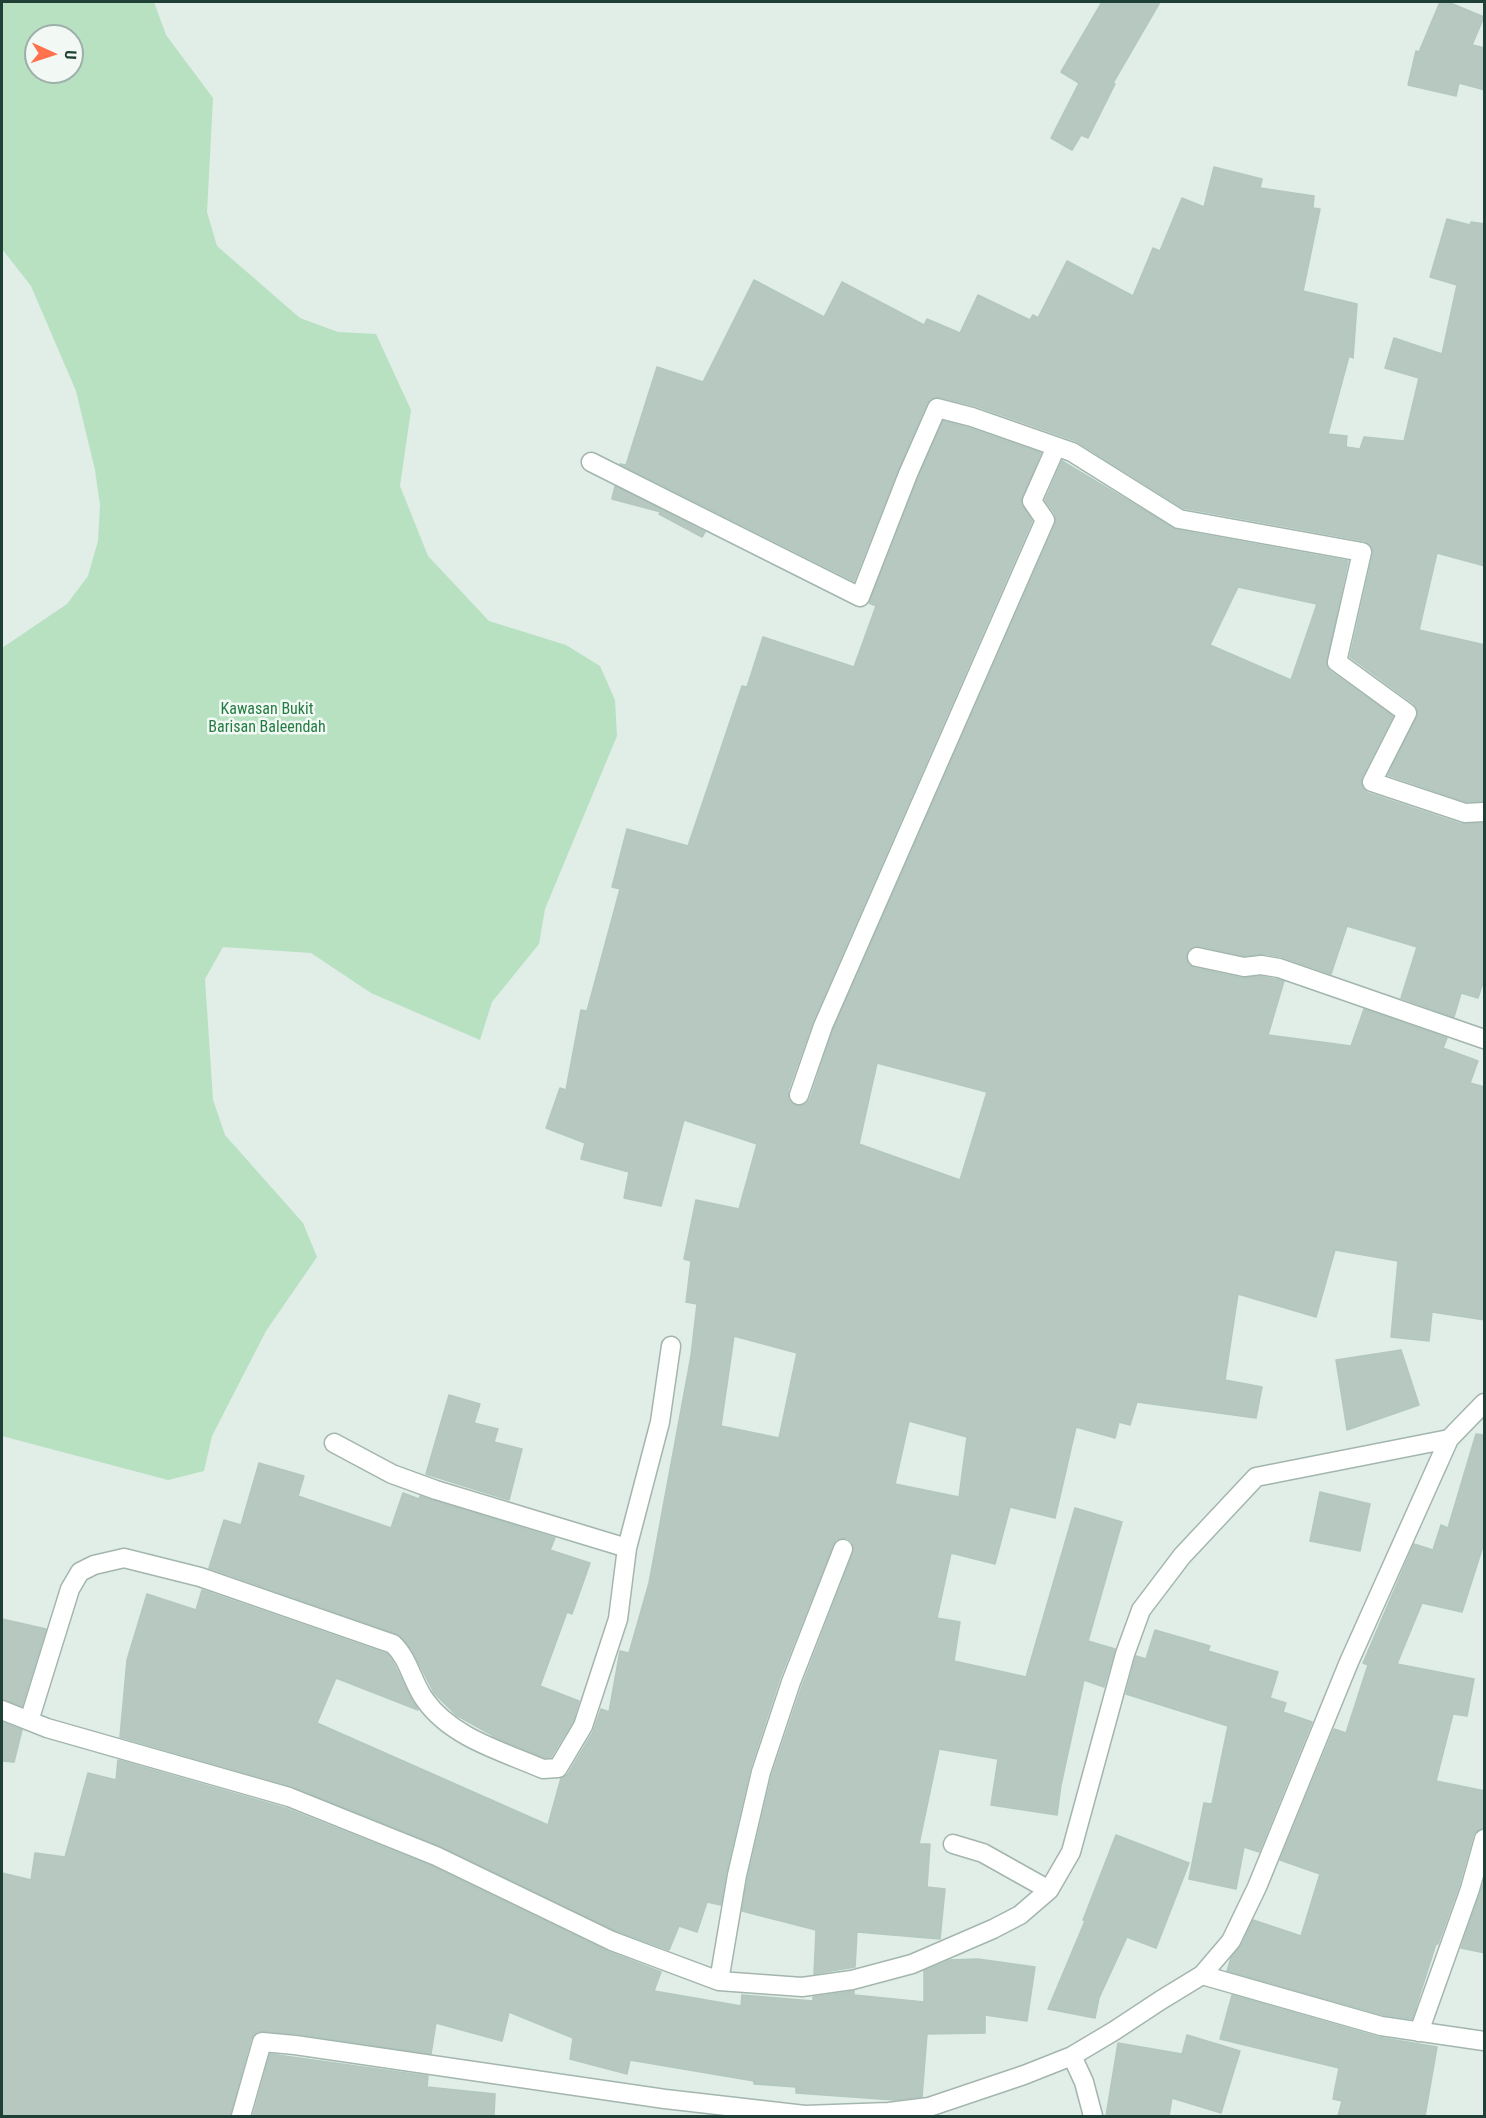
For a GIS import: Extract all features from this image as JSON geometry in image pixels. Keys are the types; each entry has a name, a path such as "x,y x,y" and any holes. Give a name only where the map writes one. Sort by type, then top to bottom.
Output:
{"street":[{"path":"591,462 860,597 908,474 937,408 972,417 1072,452 1179,519 1362,552 1337,662 1407,713 1372,782 1465,813 1485,812"},
{"path":"799,1095 823,1026 1045,520 1032,501 1056,447"},
{"path":"1197,957 1244,967 1261,965 1279,968 1485,1039"},
{"path":"29,1721 70,1589 80,1572 94,1565 124,1558 200,1577 393,1644 401,1651 420,1693 435,1714 457,1731 543,1769 554,1769 561,1764 583,1726 618,1619 627,1548 660,1422 671,1346"},
{"path":"241,2116 262,2042 665,2099 805,2115 928,2112 1072,2056 1202,1975 1231,1941 1257,1887 1349,1662 1449,1439 1485,1403"},
{"path":"2,1710 46,1728 289,1797 436,1856 612,1941 719,1981 802,1987 852,1980 912,1964 1020,1915 1049,1890 1071,1852 1125,1654 1140,1610 1182,1556 1256,1477 1449,1439"},
{"path":"334,1443 392,1474 436,1490 627,1548"},
{"path":"719,1981 737,1875 761,1772 791,1682 843,1549"},
{"path":"1419,2031 1470,1889 1485,1839"},
{"path":"953,1844 983,1853 1049,1890"},
{"path":"1202,1975 1381,2026 1485,2041"},
{"path":"1072,2056 1084,2082 1093,2116"}],"green space":[{"name":"Kawasan Bukit Barisan Baleendah","path":"2,2 154,2 166,35 213,98 207,212 217,246 300,318 338,332 376,334 411,410 400,486 428,556 489,621 566,645 600,666 615,700 617,736 545,909 539,944 492,1002 480,1040 371,993 311,953 223,947 205,979 213,1100 225,1135 303,1223 317,1257 266,1331 212,1436 204,1471 168,1480 2,1436 2,648 67,604 88,576 98,541 100,505 95,470 76,391 31,286 2,249"}],"building":[{"path":"1102,2 1160,2 1113,83 1115,84 1088,138 1081,135 1072,150 1051,138 1079,83 1061,72"},
{"path":"1440,2 1448,2 1484,17 1472,45 1485,48 1485,90 1459,83 1456,96 1408,85 1416,51 1419,52"},
{"path":"1214,167 1262,179 1260,188 1314,196 1313,208 1320,209 1303,291 1357,304 1353,358 1349,356 1328,434 1347,436 1346,447 1360,449 1364,437 1404,441 1419,378 1385,368 1394,338 1442,354 1457,285 1430,277 1447,219 1470,225 1471,222 1485,224 1485,566 1437,553 1419,630 1485,645 1485,801 1467,802 1388,775 1418,712 1414,704 1350,657 1373,554 1372,548 1365,541 1183,508 1076,441 976,406 939,397 930,399 927,403 854,581 620,464 626,465 657,367 703,382 754,280 824,317 842,282 924,325 927,319 960,333 978,295 1030,320 1033,315 1038,318 1067,261 1133,296 1153,248 1160,251 1182,198 1204,207"},
{"path":"943,421 1041,453 1021,501 1032,521 813,1021 788,1091 790,1102 801,1106 810,1099 833,1030 1055,525 1055,514 1045,500 1062,461 1177,530 1348,561 1326,665 1330,671 1393,716 1362,777 1363,788 1368,793 1461,824 1485,823 1485,977 1478,998 1461,993 1454,1017 1401,998 1417,947 1347,926 1331,974 1282,957 1263,954 1245,956 1199,946 1189,949 1186,955 1189,965 1195,968 1242,978 1261,976 1284,981 1268,1035 1351,1046 1364,1009 1447,1038 1443,1048 1478,1061 1470,1083 1485,1087 1485,1320 1432,1312 1429,1341 1391,1337 1398,1261 1335,1250 1316,1317 1238,1294 1225,1380 1262,1387 1256,1418 1137,1402 1130,1425 1119,1422 1115,1438 1076,1427 1055,1518 1010,1507 995,1564 951,1553 937,1618 960,1622 954,1661 1026,1677 1075,1508 1122,1522 1088,1641 1115,1649 1104,1687 1084,1680 1061,1785 1057,1815 991,1805 998,1759 939,1749 919,1844 930,1844 927,1887 945,1889 940,1939 857,1932 855,1967 814,1974 816,1930 742,1911 772,1775 802,1686 853,1553 852,1542 847,1538 836,1540 833,1545 780,1678 750,1769 721,1905 707,1902 697,1932 679,1926 669,1950 616,1931 440,1846 293,1787 120,1737 127,1660 147,1594 196,1610 202,1590 387,1654 418,1710 336,1678 317,1723 548,1825 561,1778 568,1774 593,1732 601,1709 609,1712 620,1651 629,1653 649,1583 691,1356 697,1304 686,1302 691,1261 684,1259 696,1200 739,1209 757,1144 684,1120 661,1206 624,1198 629,1172 581,1159 585,1143 546,1128 560,1088 566,1090 581,1010 587,1011 620,889 612,887 627,829 688,846 742,686 747,687 763,637 854,667 876,606 869,603","holes":["1238,587 1317,604 1291,680 1210,645","877,1063 987,1092 960,1180 859,1144","734,1336 797,1353 779,1438 721,1426","909,1421 967,1437 959,1497 895,1484"]},
{"path":"615,486 705,532 702,537 659,514 661,512 612,499"},
{"path":"1401,1350 1419,1405 1347,1430 1336,1360"},
{"path":"449,1395 480,1404 474,1423 498,1429 494,1442 522,1449 509,1500 426,1474"},
{"path":"1476,1434 1485,1435 1485,1540 1462,1612 1422,1603 1397,1664 1474,1679 1467,1716 1453,1714 1436,1781 1485,1791 1485,1828 1477,1831 1473,1836 1459,1886 1438,1944 1436,1944 1412,2019 1383,2015 1227,1971 1231,1958 1241,1946 1253,1920 1301,1936 1320,1874 1280,1860 1334,1729 1346,1733 1368,1665 1363,1663 1414,1544 1433,1550 1441,1525 1448,1528"},
{"path":"259,1463 304,1476 298,1496 391,1528 403,1493 419,1499 420,1496 555,1538 550,1550 590,1563 572,1614 567,1612 540,1686 579,1701 573,1721 551,1757 545,1758 499,1739 456,1715 434,1693 412,1650 397,1634 209,1568 224,1520 241,1525"},
{"path":"1320,1492 1370,1504 1360,1551 1310,1541"},
{"path":"2,1619 46,1629 22,1706 2,1699"},
{"path":"1155,1630 1210,1646 1208,1651 1278,1672 1270,1698 1286,1703 1283,1712 1312,1722 1259,1852 1244,1847 1236,1889 1189,1879 1204,1803 1212,1804 1228,1726 1126,1694 1136,1656 1146,1659"},
{"path":"2,1722 22,1730 14,1762 2,1761"},
{"path":"118,1760 285,1808 431,1866 607,1951 661,1972 654,1991 741,2006 742,1995 813,2001 813,1997 854,1991 854,1995 924,2002 924,1971 950,1960 978,1959 1035,1967 1027,2021 985,2015 985,2033 927,2034 922,2097 894,2100 796,2093 796,2087 754,2084 754,2081 630,2060 627,2074 570,2059 573,2038 509,2012 502,2041 436,2023 431,2054 297,2034 258,2031 251,2039 230,2116 2,2116 2,1873 31,1880 35,1853 65,1857 88,1773 116,1780"},
{"path":"1116,1835 1189,1863 1156,1948 1127,1937 1099,1998 1095,2018 1048,2009 1085,1921 1083,1920"},
{"path":"1485,1879 1485,1953 1461,1948"},
{"path":"1232,1995 1378,2037 1437,2047 1425,2116 1338,2116 1342,2101 1333,2099 1339,2068 1220,2039"},
{"path":"1187,2035 1240,2051 1221,2113 1172,2098 1169,2116 1106,2116 1118,2043 1182,2054"},
{"path":"270,2054 428,2076 427,2087 495,2094 494,2116 253,2116"}]}
